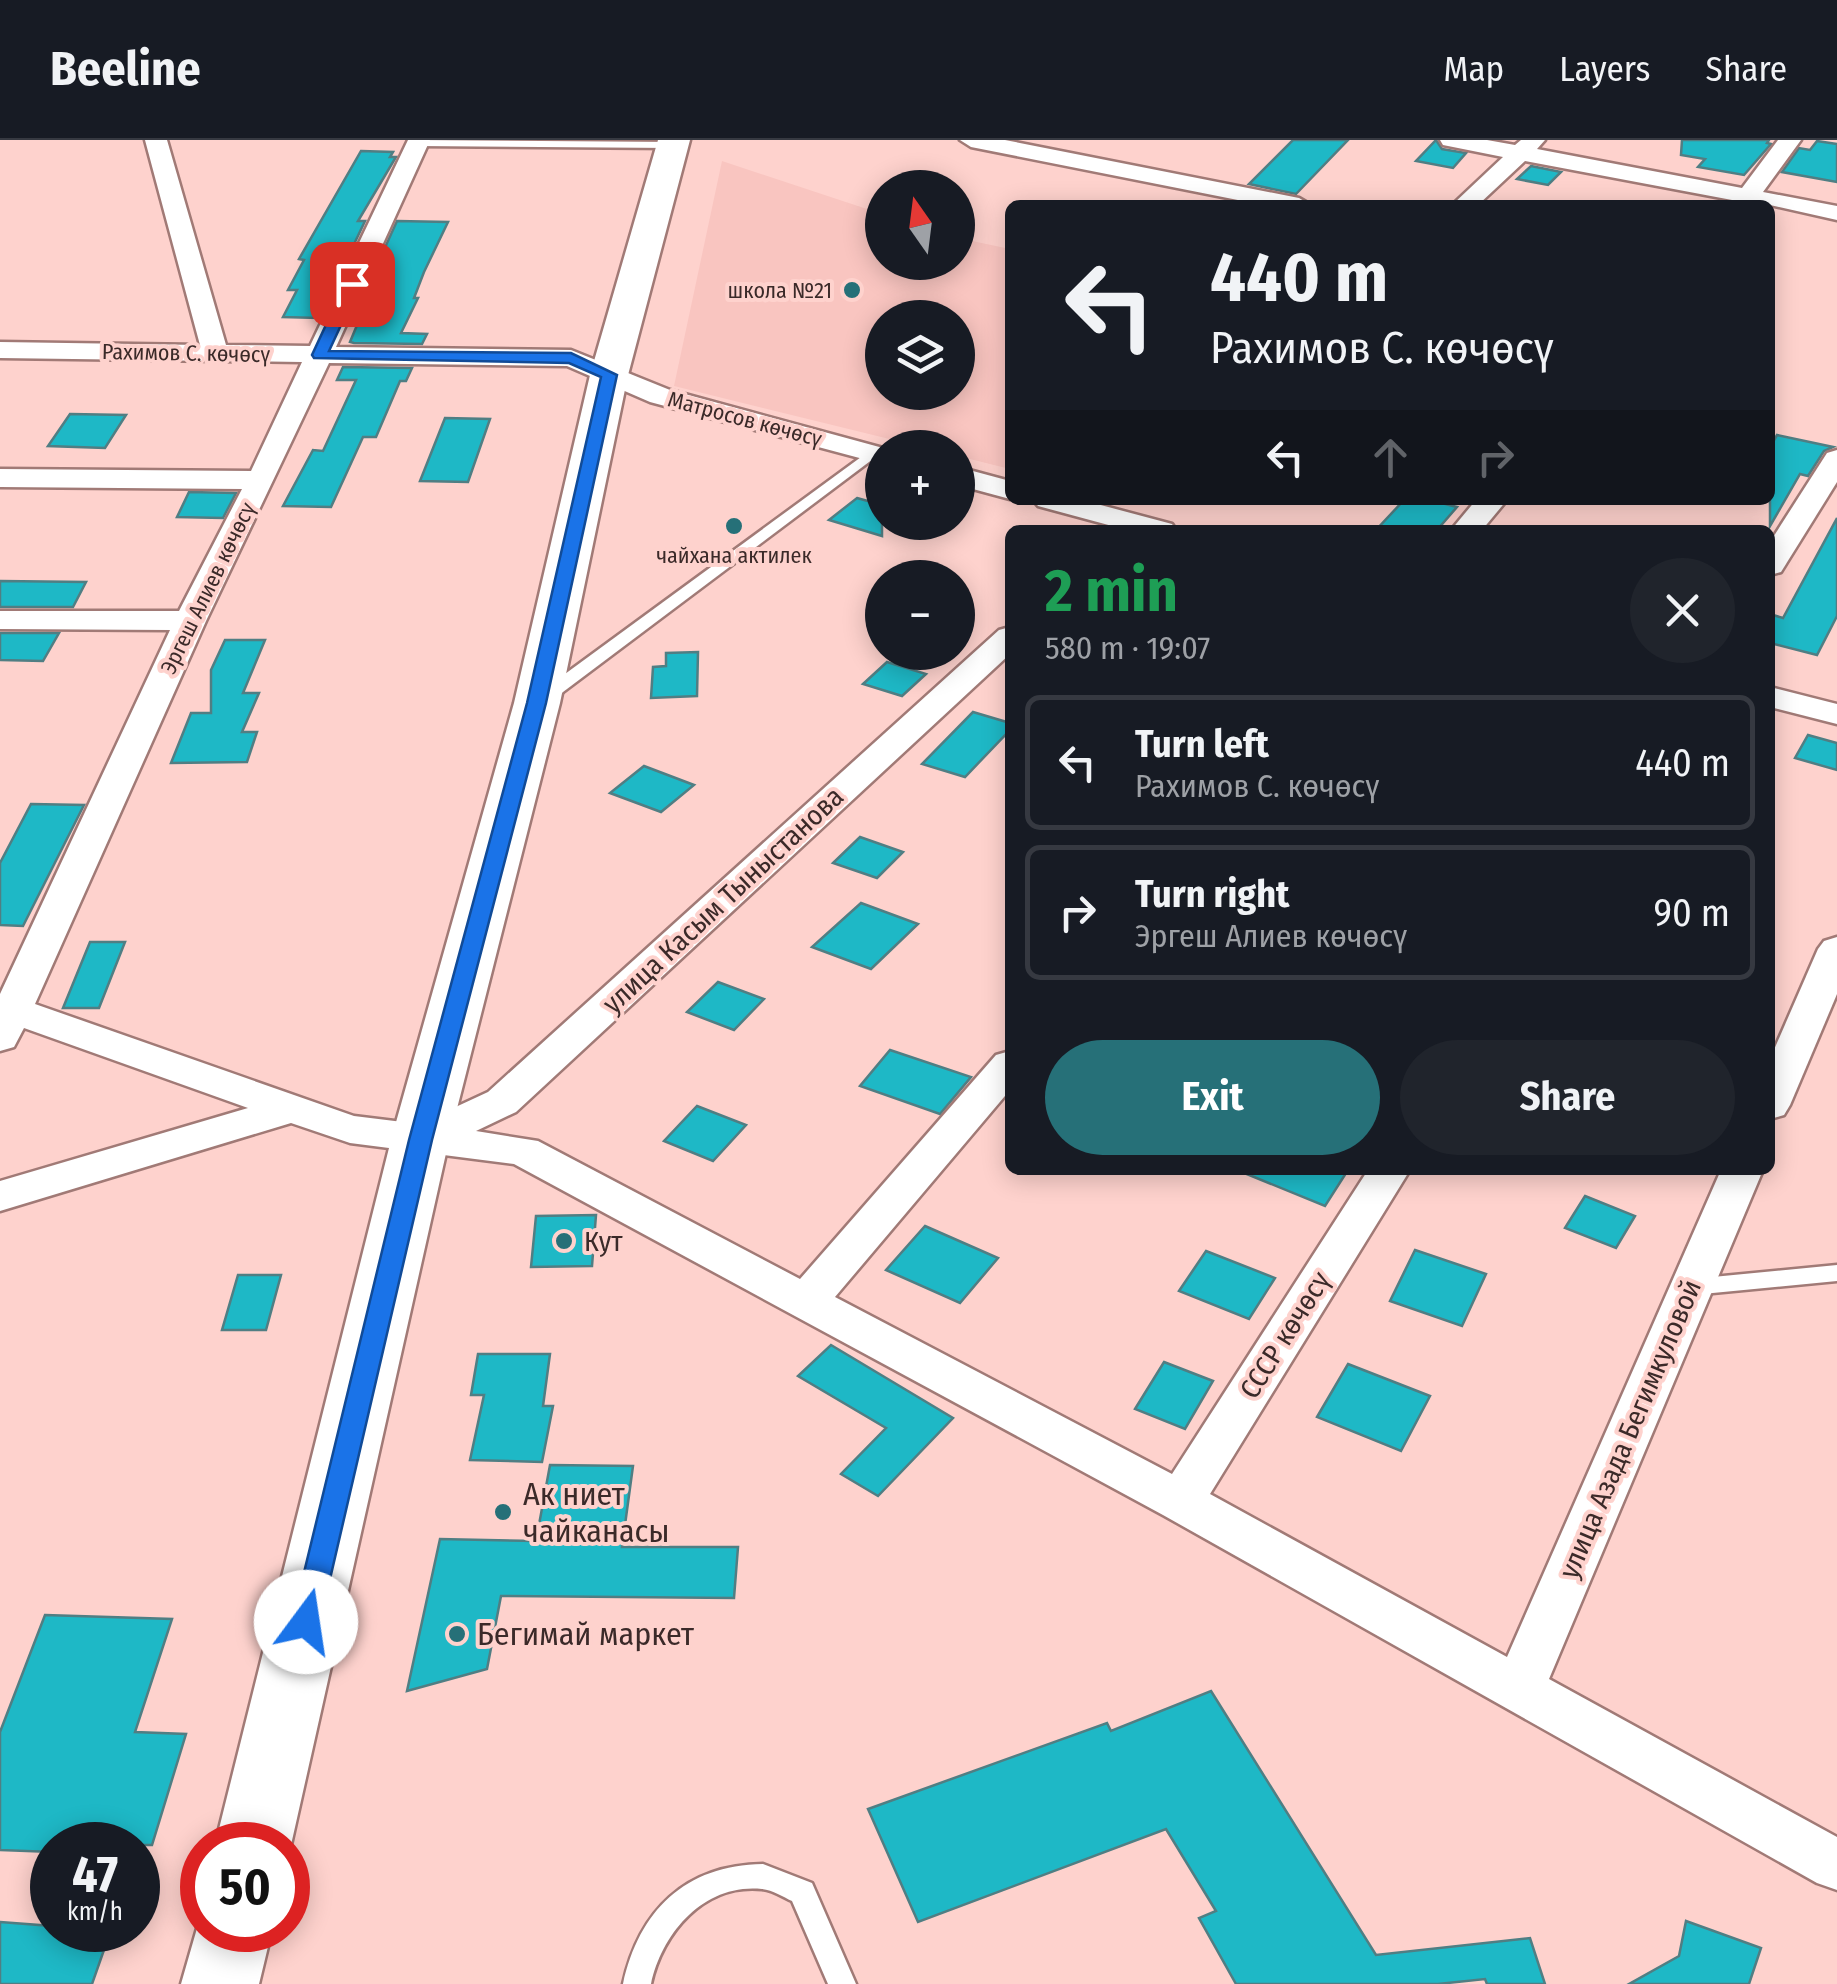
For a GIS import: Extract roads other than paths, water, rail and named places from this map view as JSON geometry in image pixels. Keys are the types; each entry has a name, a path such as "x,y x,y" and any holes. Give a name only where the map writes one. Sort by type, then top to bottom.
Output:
{"main road":[{"path":"258,1822 420,1140 537,703 609,375 673,142"},
{"path":"220,1984 228,1952"}],"street":[{"path":"156,140 214,353"},
{"path":"971,140 1274,200"},
{"path":"1451,140 1528,146 1741,200"},
{"path":"1746,200 1790,140"},
{"name":"Эргеш Алиев көчөсү","path":"4,1019 419,142"},
{"path":"1469,200 1528,146"},
{"path":"1775,205 1837,213"},
{"name":"Рахимов С. көчөсү","path":"0,350 571,358 609,375"},
{"name":"Матросов көчөсү","path":"609,375 660,396 865,452"},
{"path":"1775,558 1837,460"},
{"path":"0,478 261,480"},
{"path":"975,481 1005,489"},
{"path":"1065,505 1131,525"},
{"path":"1470,525 1488,505"},
{"path":"0,620 190,621"},
{"name":"улица Касым Тыныстанова","path":"420,1140 502,1102 1005,642"},
{"path":"1775,698 1837,714"},
{"path":"1775,1093 1837,949"},
{"path":"4,1019 350,1129 523,1151 1180,1500 1837,1865"},
{"path":"808,1299 1005,1070"},
{"path":"0,1196 287,1110"},
{"name":"СССР көчөсү","path":"1180,1500 1386,1175"},
{"name":"улица Азада Бегимкуловой","path":"1519,1688 1740,1175"}],"lane":[{"path":"419,142 673,142"},
{"path":"537,703 865,464"},
{"path":"1692,1287 1837,1273"},
{"path":"637,1984 640,1956 662,1920 697,1889 762,1875 802,1892 842,1984"}],"place":[{"name":"школа №21","path":"852,290"},
{"name":"чайхана актилек","path":"734,526"},
{"name":"Кут","path":"564,1241"},
{"name":"Ак ниет чайканасы","path":"503,1512"},
{"name":"Бегимай маркет","path":"457,1634"}]}
